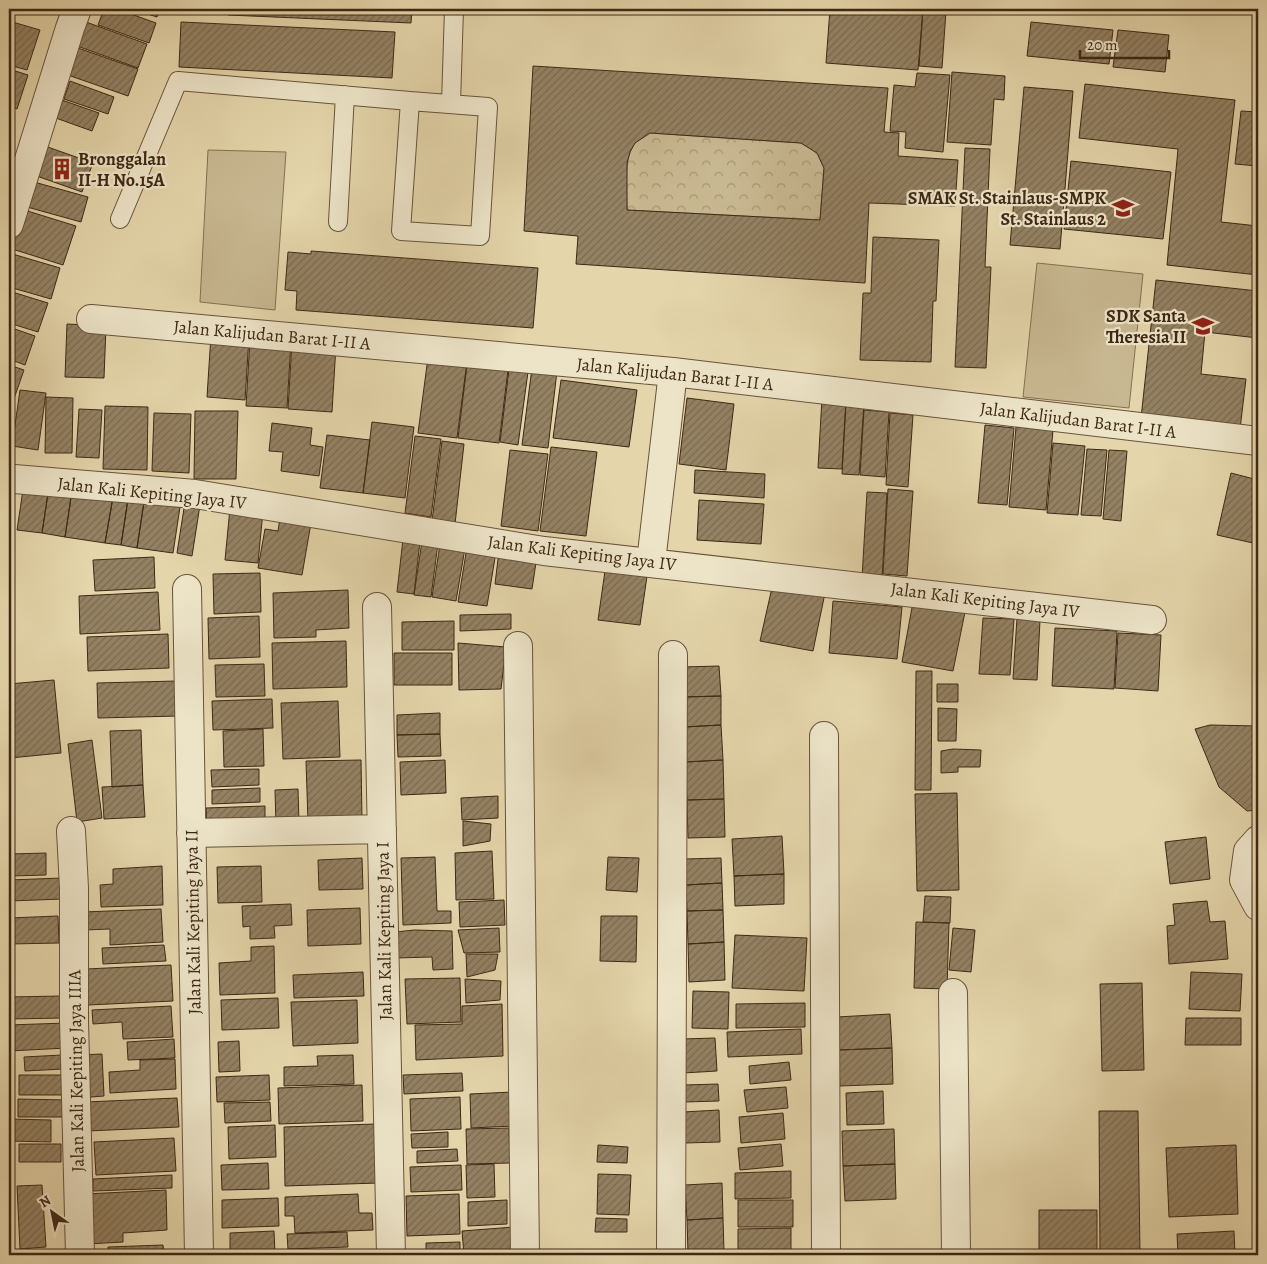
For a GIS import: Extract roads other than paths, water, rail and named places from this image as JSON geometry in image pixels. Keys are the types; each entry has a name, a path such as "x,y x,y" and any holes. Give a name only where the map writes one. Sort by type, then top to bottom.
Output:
{"street":[{"path":"9,224 77,9"},
{"name":"Jalan Kalijudan Barat I-II A","path":"91,319 673,372 1258,441"},
{"path":"651,562 673,372"},
{"name":"Jalan Kali Kepiting Jaya IV","path":"14,479 195,494 544,551 1152,620"},
{"name":"Jalan Kali Kepiting Jaya II","path":"187,589 199,1255"},
{"name":"Jalan Kali Kepiting Jaya I","path":"378,607 391,1255"},
{"path":"518,646 525,1255"},
{"path":"671,1255 673,655"},
{"path":"824,736 826,1255"},
{"path":"192,833 382,829"},
{"name":"Jalan Kali Kepiting Jaya IIIA","path":"71,831 74,888 74,1021 80,1255"},
{"path":"1258,840 1248,851 1244,880 1258,906"},
{"path":"953,993 956,1255"}],"lane":[{"path":"451,103 454,9"},
{"path":"120,219 178,81 488,107 480,236 402,231 410,101"},
{"path":"338,222 345,95"}],"place":[{"name":"Bronggalan II-H No.15A","path":"62,169"},
{"name":"SMAK St. Stainlaus-SMPK St. Stainlaus 2","path":"1123,208"},
{"name":"SDK Santa Theresia II","path":"1203,326"}]}
